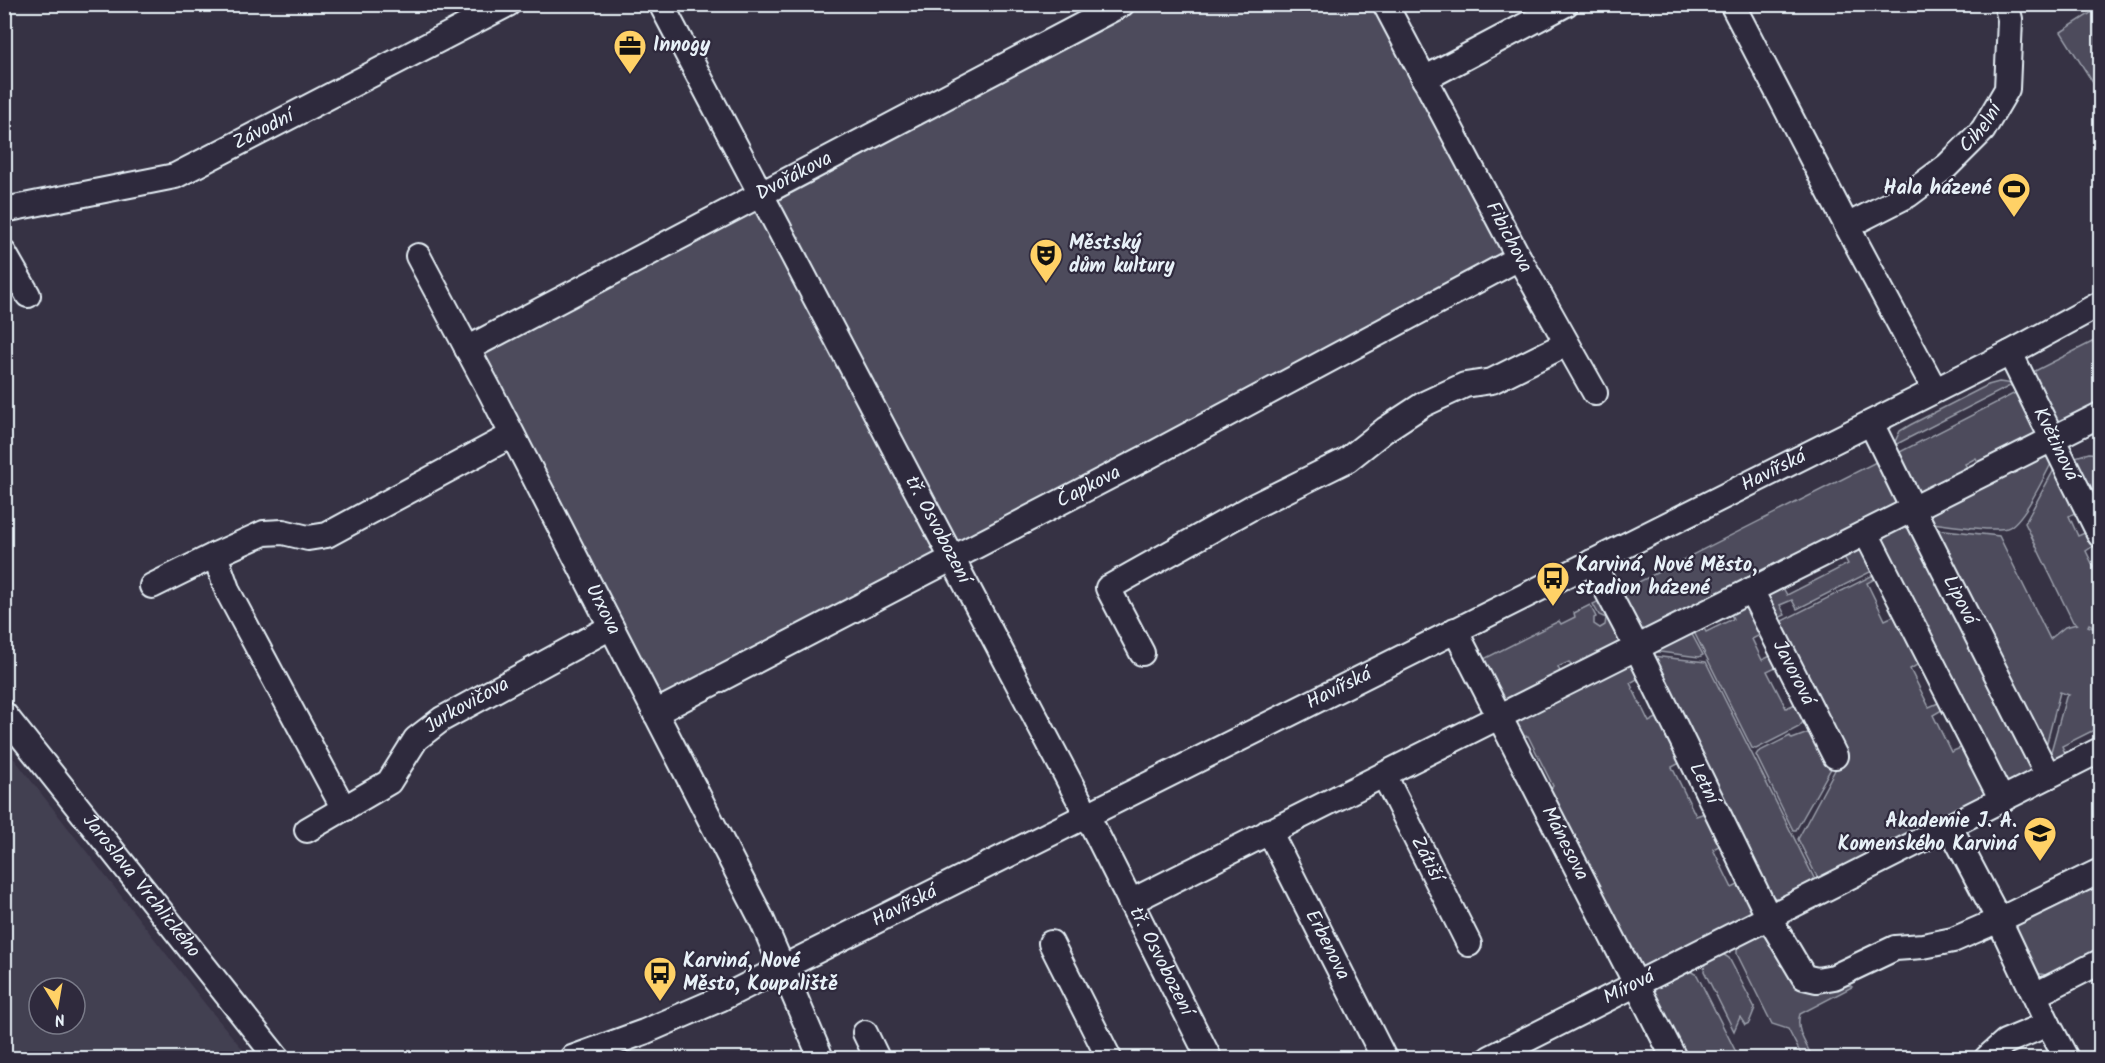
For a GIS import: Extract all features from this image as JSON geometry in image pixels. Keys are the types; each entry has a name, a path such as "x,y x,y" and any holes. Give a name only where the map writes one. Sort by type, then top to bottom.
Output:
{"street":[{"name":"Závodní","path":"4,210 175,176 508,4"},
{"name":"tř. Osvobození","path":"661,4 951,560 1087,815 1209,1059"},
{"name":"Dvořákova","path":"467,349 1122,4"},
{"name":"Fibichova","path":"1385,4 1519,258 1595,393"},
{"path":"1424,79 1566,4"},
{"path":"1732,4 1935,390"},
{"name":"Cihelní","path":"1847,226 1908,195 1947,166 1983,130 2007,89 2010,19 2006,4"},
{"path":"4,253 28,295"},
{"name":"Urxova","path":"418,256 761,918 820,1059"},
{"name":"Čapkova","path":"656,713 1151,455 1519,258"},
{"name":"Havířská","path":"572,1059 644,1032 720,999 2010,353 2100,304"},
{"path":"1142,653 1108,588 1257,504 1347,460 1386,429 1424,405 1465,385 1492,381 1566,344"},
{"name":"Květinová","path":"2010,353 2100,535"},
{"path":"1130,902 2100,415"},
{"name":"Lipová","path":"1871,423 2048,776"},
{"path":"152,586 264,533 283,532 308,538 327,535 512,435"},
{"path":"1866,533 2002,800"},
{"path":"215,555 228,592 344,810"},
{"name":"Letní","path":"1592,562 1637,648 1769,918"},
{"name":"Javorová","path":"1751,590 1835,756"},
{"name":"Jurkovičova","path":"307,830 389,782 416,739 442,719 611,627"},
{"name":"Mánesova","path":"1455,630 1674,1059"},
{"name":"Jaroslava Vrchlického","path":"4,714 277,1059"},
{"name":"Mírová","path":"1490,1059 1526,1050 1637,984 2100,750"},
{"name":"Zátiší","path":"1384,776 1469,944"},
{"path":"1950,827 1999,920 2066,1059"},
{"name":"Erbenova","path":"1269,831 1384,1059"},
{"path":"1769,918 1804,977 1817,980 1834,977 1895,948 1923,946 1953,940 2100,871"},
{"path":"1051,943 1109,1059"},
{"path":"2035,995 2100,962"},
{"path":"1987,1059 2005,1042 2048,1024"},
{"path":"864,1033 877,1059"}],"shaded area":[{"path":"1140,5 1374,5 1507,255 659,702 476,350"},
{"path":"2100,7 2100,94 2061,32"},
{"path":"2100,338 2100,410 2056,424 2032,378 2033,372"},
{"path":"1999,382 2014,384 1893,446 1900,431 1988,385"},
{"path":"2021,390 2039,433 1982,470 1976,458 1965,464 1971,475 1919,494 1894,455"},
{"path":"2047,453 2053,460 2039,487 2020,517 2007,528 1960,527 1932,523 1929,519 1931,511"},
{"path":"2089,453 2100,454 2100,521 2072,458"},
{"path":"1882,459 1902,504 1640,635 1615,594"},
{"path":"2056,466 2078,511 2069,516 2078,536 2087,532 2096,544 2086,551 2100,580 2100,629 2089,624 2088,626 2100,631 2100,727 2062,746 2067,758 2057,761 2050,758 2050,755 2066,697 2069,695 2060,692 2045,750 1935,529 1999,536 2050,639 2065,627 2077,624 2073,622 2025,523"},
{"path":"1891,525 1910,525 2033,765 2031,772 2022,783 2002,784 1881,537"},
{"path":"1863,546 1876,569 1797,609 1792,600 1780,605 1785,615 1774,620 1764,596 1780,582 1787,595 1848,564 1841,551"},
{"path":"1881,571 1880,576 1867,583 1885,620 1898,614 1924,661 1910,669 1929,707 1943,701 1947,707 1933,715 1951,752 1965,746 1986,789 1982,801 1819,881 1798,839 1836,768 1844,764 1775,627 1776,624"},
{"path":"1603,599 1621,634 1621,645 1576,675 1569,662 1558,667 1564,681 1503,701 1480,661 1559,621 1561,624 1575,617 1574,613 1590,605 1596,617 1594,624 1600,628 1605,625 1606,618 1599,615 1593,604"},
{"path":"1748,604 1764,633 1752,639 1762,660 1775,654 1780,665 1767,671 1786,708 1800,702 1806,718 1799,727 1756,749 1752,748 1691,626 1700,621 1706,632 1733,619 1728,607"},
{"path":"1688,627 1703,655 1699,657 1652,651"},
{"path":"1652,656 1706,662 1816,882 1782,900 1770,896"},
{"path":"1630,662 1639,678 1630,683 1649,722 1658,717 1680,763 1672,767 1696,816 1705,813 1721,845 1713,849 1732,888 1740,884 1753,911 1750,917 1646,968 1636,965 1547,794 1553,786 1528,736 1518,737 1515,723 1516,719"},
{"path":"1808,733 1813,734 1834,763 1796,830 1793,830 1756,755 1790,736 1792,739"},
{"path":"5,747 206,1005 250,1058 5,1058"},
{"path":"2100,877 2100,957 2051,976 2036,973 2010,921"},
{"path":"1757,935 1767,936 1791,974 1845,982 1852,987 1800,1014 1800,1031 1813,1058 1803,1058 1788,1029 1772,1024 1737,954 1737,945"},
{"path":"1721,953 1729,958 1755,1008 1749,1023 1745,1025 1740,1017 1734,1031 1704,971 1705,961"},
{"path":"1688,970 1697,975 1739,1058 1679,1058 1652,995 1654,988"}],"place":[{"name":"Innogy","path":"630,75"},
{"name":"Hala házené","path":"2014,218"},
{"name":"Městský dům kultury","path":"1046,284"},
{"name":"Karviná, Nové Město, stadion házené","path":"1553,607"},
{"name":"Akademie J. A. Komenského Karviná","path":"2040,862"},
{"name":"Karviná, Nové Město, Koupaliště","path":"660,1002"}]}
